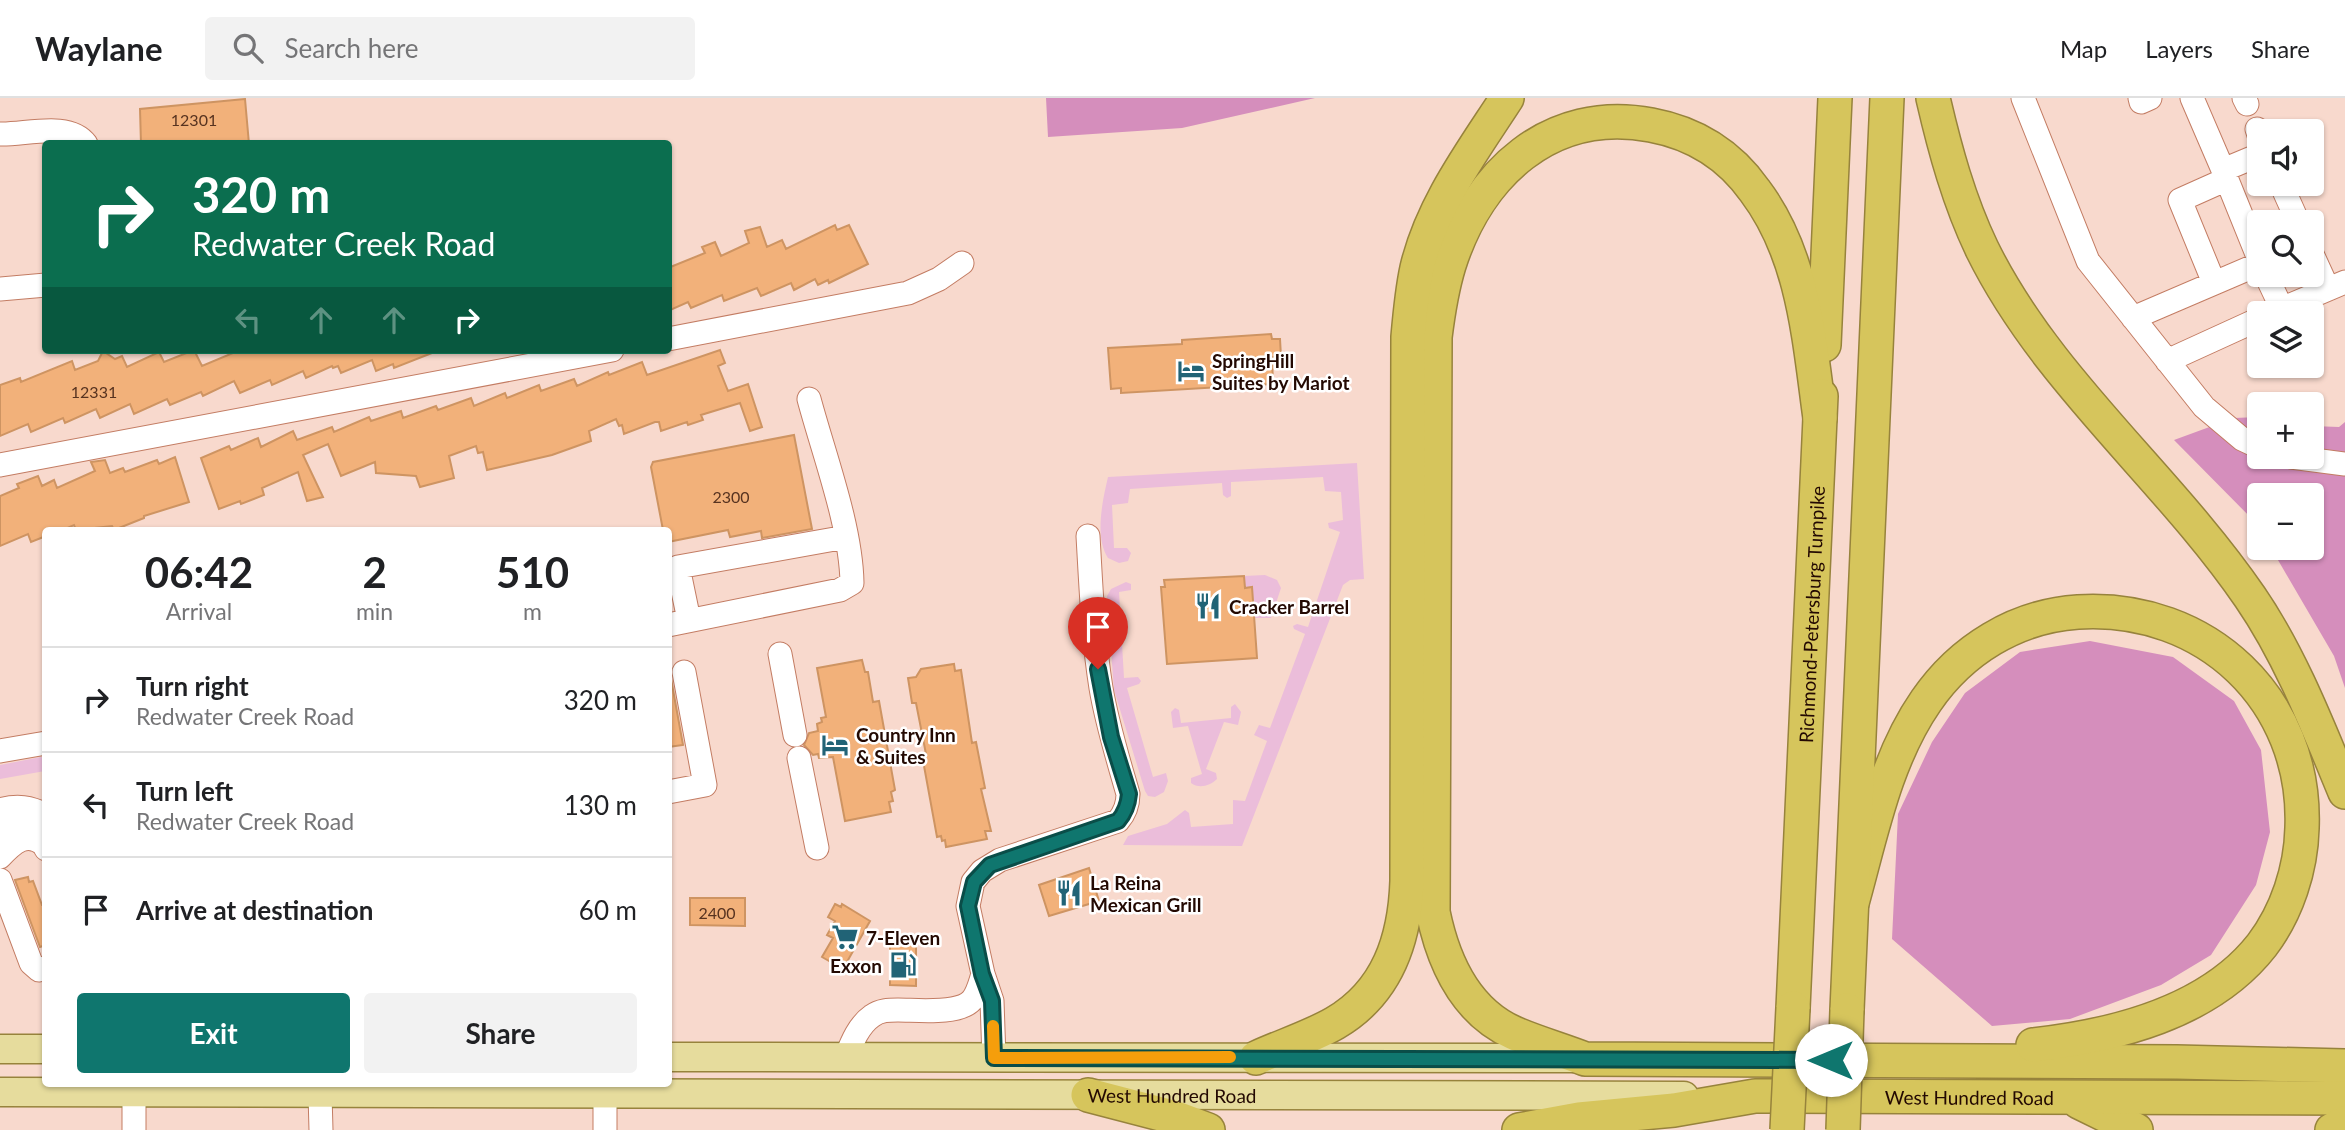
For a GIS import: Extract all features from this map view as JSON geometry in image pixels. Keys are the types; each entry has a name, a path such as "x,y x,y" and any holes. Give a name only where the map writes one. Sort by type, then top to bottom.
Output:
{"highway":[{"path":"1256,1058 1333,1025 1356,1009 1385,975 1399,939 1407,881 1408,337 1411,300 1427,236 1445,196 1507,98"},
{"name":"Richmond-Petersburg Turnpike","path":"1787,1130 1835,98"},
{"path":"1843,1130 1887,98"},
{"path":"1933,98 1945,150 1969,220 2009,296 2050,354 2250,597 2273,635 2317,725 2345,792"},
{"path":"1585,1059 1512,1032 1492,1020 1477,1006 1461,988 1446,959 1433,912 1435,337 1440,300 1450,264 1465,225 1479,199 1497,176 1519,155 1565,130 1590,124 1621,121 1671,129 1694,137 1719,152 1734,165 1755,191 1773,218 1787,249 1799,283 1820,418"},
{"path":"1852,903 1889,772 1905,735 1926,700 1965,657 1989,640 2036,619 2064,613 2113,613 2152,620 2186,632 2231,660 2270,704 2285,730 2295,759 2303,809 2298,866 2288,899 2262,945 2219,985 2162,1016 2113,1030 2037,1044 1886,1061"},
{"name":"West Hundred Road","path":"1585,1059 2177,1062 2345,1066"},
{"path":"1088,1095 1176,1118 1208,1130"},
{"path":"1519,1130 1554,1122 1674,1110 1755,1096"},
{"name":"West Hundred Road","path":"1755,1096 2345,1098"},
{"path":"2070,1098 2136,1130"},
{"path":"2332,1130 2345,1123"}],"main road":[{"path":"0,1049 42,1049"},
{"name":"West Hundred Road","path":"672,1057 1585,1059"},
{"path":"779,1096 849,1077 976,1076 987,1074 992,1068 994,1058"},
{"name":"West Hundred Road","path":"0,1092 134,1094 325,1089 779,1096 1755,1096"}],"street":[{"path":"2022,98 2088,261 2204,407 2247,441"},
{"path":"2140,98 2141,102 2150,98"},
{"path":"2192,98 2247,228"},
{"path":"0,134 60,132 76,134 82,140"},
{"path":"2214,283 2180,200 2247,162"},
{"path":"672,338 908,293 939,279 962,263"},
{"path":"2133,318 2247,269"},
{"path":"2301,301 2336,286 2324,270"},
{"path":"0,289 42,285"},
{"path":"2167,361 2247,324"},
{"path":"0,465 591,354"},
{"path":"809,399 846,537 852,565 852,583 840,590 679,622 678,567 846,537"},
{"path":"2324,461 2345,464"},
{"path":"994,1058 992,1001 982,974 968,906 974,882 982,871 1003,859 1118,821 1128,803 1129,794 1111,737 1101,690 1093,627 1088,536"},
{"path":"780,654 795,735"},
{"path":"672,791 705,785 684,671"},
{"path":"0,751 42,744"},
{"path":"799,758 817,848"},
{"path":"0,810 15,806 42,813"},
{"path":"0,837 8,826 23,823 30,825 42,842"},
{"path":"0,857 25,838 32,837 42,845"},
{"path":"0,880 31,963 42,969"},
{"path":"0,906 23,975 42,969"},
{"path":"846,1057 863,1025 874,1014 886,1010 962,1007 970,1002 976,993 982,974"},
{"path":"321,1130 325,1089"},
{"path":"134,1094 134,1130"},
{"path":"605,1095 606,1130"}],"shaded area":[{"path":"1046,98 1315,98 1182,128 1048,137"},
{"path":"2247,417 2247,469 2324,469 2324,426 2339,427 2345,422 2345,688 2334,656 2278,560 2324,560 2324,483 2247,483 2247,514 2174,440 2234,418"},
{"path":"1357,463 1364,579 1350,580 1343,585 1242,846 1123,845 1128,836 1167,824 1185,810 1189,813 1191,827 1233,824 1233,800 1245,801 1267,741 1254,735 1259,725 1270,728 1305,634 1293,626 1297,624 1308,627 1340,532 1329,528 1328,523 1343,520 1341,492 1325,491 1323,477 1231,482 1231,496 1227,498 1223,495 1222,483 1130,489 1128,503 1112,505 1114,548 1127,548 1131,553 1128,561 1119,563 1108,558 1101,540 1101,518 1108,477"},
{"path":"1265,575 1277,580 1281,588 1271,618 1254,618 1252,588 1245,588 1244,576"},
{"path":"1126,582 1131,584 1131,590 1119,592 1124,678 1138,677 1141,681 1127,688 1153,777 1166,773 1168,781 1164,792 1155,797 1148,796 1145,791 1114,690 1107,596 1111,589"},
{"path":"2090,641 2173,657 2234,701 2261,750 2270,832 2256,885 2211,955 2161,985 2070,1019 1992,1026 1892,939 1898,814 1932,742 1965,693 2020,652"},
{"path":"1235,704 1241,712 1238,725 1224,722 1206,769 1216,773 1217,779 1204,786 1194,785 1191,778 1202,774 1188,726 1173,728 1171,712 1175,708 1179,710 1181,723 1231,718 1231,707"},
{"path":"42,757 42,772 0,779 0,765"}],"building":[{"path":"245,99 249,140 141,140 140,109"},
{"path":"835,225 837,230 849,225 868,264 829,283 828,280 818,285 815,279 794,290 791,283 761,296 757,288 724,301 722,295 691,308 688,302 672,309 672,266 705,253 702,247 715,242 721,256 749,243 745,231 760,227 767,247 782,240 786,249"},
{"name":"SpringHill Suites by Mariot","path":"1271,334 1272,339 1280,339 1281,357 1272,357 1273,384 1121,393 1121,388 1111,389 1108,348 1182,344 1182,340"},
{"path":"720,350 725,363 718,366 728,391 748,384 762,427 750,431 740,403 701,415 703,420 688,425 687,422 661,431 659,422 655,422 624,434 622,425 619,426 616,419 589,431 591,441 552,455 487,470 483,452 478,453 476,446 449,456 454,478 420,487 416,476 376,473 375,462 341,476 328,444 303,455 323,497 307,501 298,472 262,488 264,495 219,509 201,458 229,446 231,450 258,438 261,447 293,431 297,440 332,427 334,432 369,417 371,421 401,411 403,418 436,406 438,410 471,398 474,406 505,393 507,398 539,385 541,391 574,379 577,386 608,372 609,375 642,362 647,375"},
{"path":"102,354 115,359 122,356 127,367 155,354 160,354 164,362 184,354 196,354 202,366 230,354 429,354 394,368 393,364 376,371 372,360 341,373 338,366 332,366 306,378 303,371 272,385 270,380 240,393 234,381 203,396 201,392 170,405 167,399 134,414 130,404 100,418 96,409 65,423 63,418 31,432 28,424 0,436 0,385 20,378 21,382 72,361 75,370 98,361"},
{"path":"794,435 812,529 762,538 761,531 730,537 728,530 672,541 672,527 662,527 651,467 653,462"},
{"path":"175,457 189,502 144,516 122,527 42,527 42,538 31,542 28,534 0,546 0,496 19,488 17,484 38,476 42,486 54,480 57,488 95,471 91,462 105,460 110,473 123,468 125,472 157,460 159,464"},
{"name":"Cracker Barrel","path":"1244,576 1245,588 1252,587 1257,658 1167,664 1161,587 1165,587 1164,580"},
{"name":"Country Inn & Suites","path":"862,660 865,672 868,672 873,702 879,701 895,790 891,792 893,801 889,802 891,812 845,821 833,757 819,758 818,754 813,755 804,745 809,733 818,731 817,724 822,722 821,718 826,717 817,668"},
{"path":"954,664 955,671 961,670 972,743 976,742 985,788 981,789 991,831 985,831 987,839 946,847 945,840 942,841 941,836 937,837 922,755 926,754 908,678 916,677 921,669"},
{"path":"672,684 683,745 672,746"},
{"name":"La Reina Mexican Grill","path":"1089,868 1099,901 1049,916 1039,885"},
{"path":"28,877 29,882 33,881 42,905 42,946 40,947 15,880"},
{"path":"690,898 745,898 745,926 690,925"},
{"name":"7-Eleven","path":"835,904 841,907 842,904 870,921 843,969 822,957 833,938 827,935 835,921 828,917"},
{"name":"Exxon","path":"890,944 916,944 916,986 890,985"}],"slow traffic":[{"path":"993,1026 994,1058 1230,1057"}],"place":[{"name":"SpringHill Suites by Mariot","path":"1191,371"},
{"name":"Cracker Barrel","path":"1208,606"},
{"name":"Country Inn & Suites","path":"835,745"},
{"name":"La Reina Mexican Grill","path":"1069,893"},
{"name":"7-Eleven","path":"845,937"},
{"name":"Exxon","path":"903,965"}],"route":[{"path":"1098,669 1111,737 1129,794 1124,814 1118,821 990,865 974,882 969,895 968,906 982,974 992,1001 994,1058 1105,1056 1831,1060"}]}
